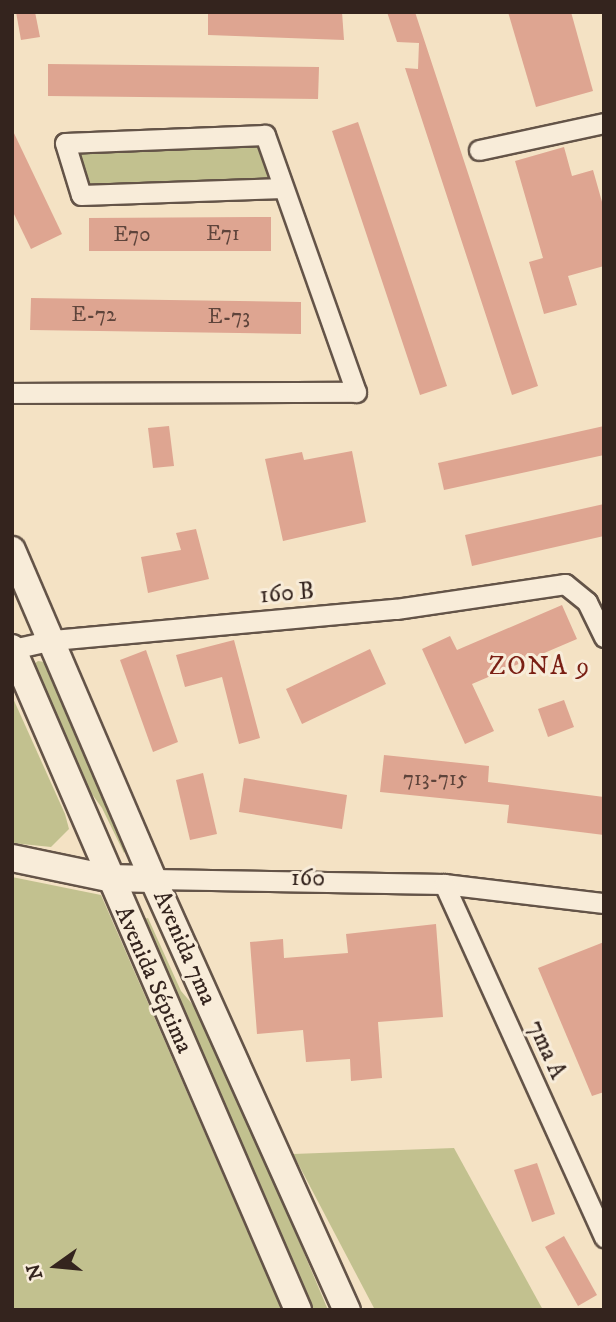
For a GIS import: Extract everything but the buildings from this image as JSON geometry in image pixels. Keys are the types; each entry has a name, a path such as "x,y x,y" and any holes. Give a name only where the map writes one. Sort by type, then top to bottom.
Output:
{"main road":[{"name":"Avenida Séptima","path":"12,550 53,640 153,879"},
{"name":"Avenida Séptima","path":"13,649 108,878 298,1310"},
{"name":"160","path":"12,858 108,878 153,879"},
{"name":"Avenida 7ma","path":"153,879 215,1018"},
{"name":"Avenida Séptima","path":"215,1018 347,1310"}],"street":[{"path":"479,149 604,123"},
{"path":"12,393 356,392 265,135 65,143 81,195 283,187"},
{"name":"160 B","path":"13,649 53,640 396,609 565,584 596,600"},
{"path":"596,600 604,637"},
{"name":"160","path":"153,879 444,884 604,903"},
{"name":"7ma A","path":"444,884 604,1237"}],"shaded area":[{"path":"265,135 283,188 81,195 65,143"},
{"path":"38,661 51,663 128,849 124,853 102,808 76,772 33,665"},
{"path":"12,696 65,814 69,829 51,847 12,843"},
{"path":"12,877 101,895 282,1310 12,1310"},
{"path":"148,918 181,991 206,1020 328,1310 311,1310 140,920"},
{"path":"454,1148 543,1310 375,1310 293,1154"}],"district":[{"name":"ZONA 9","path":"540,667"}]}
